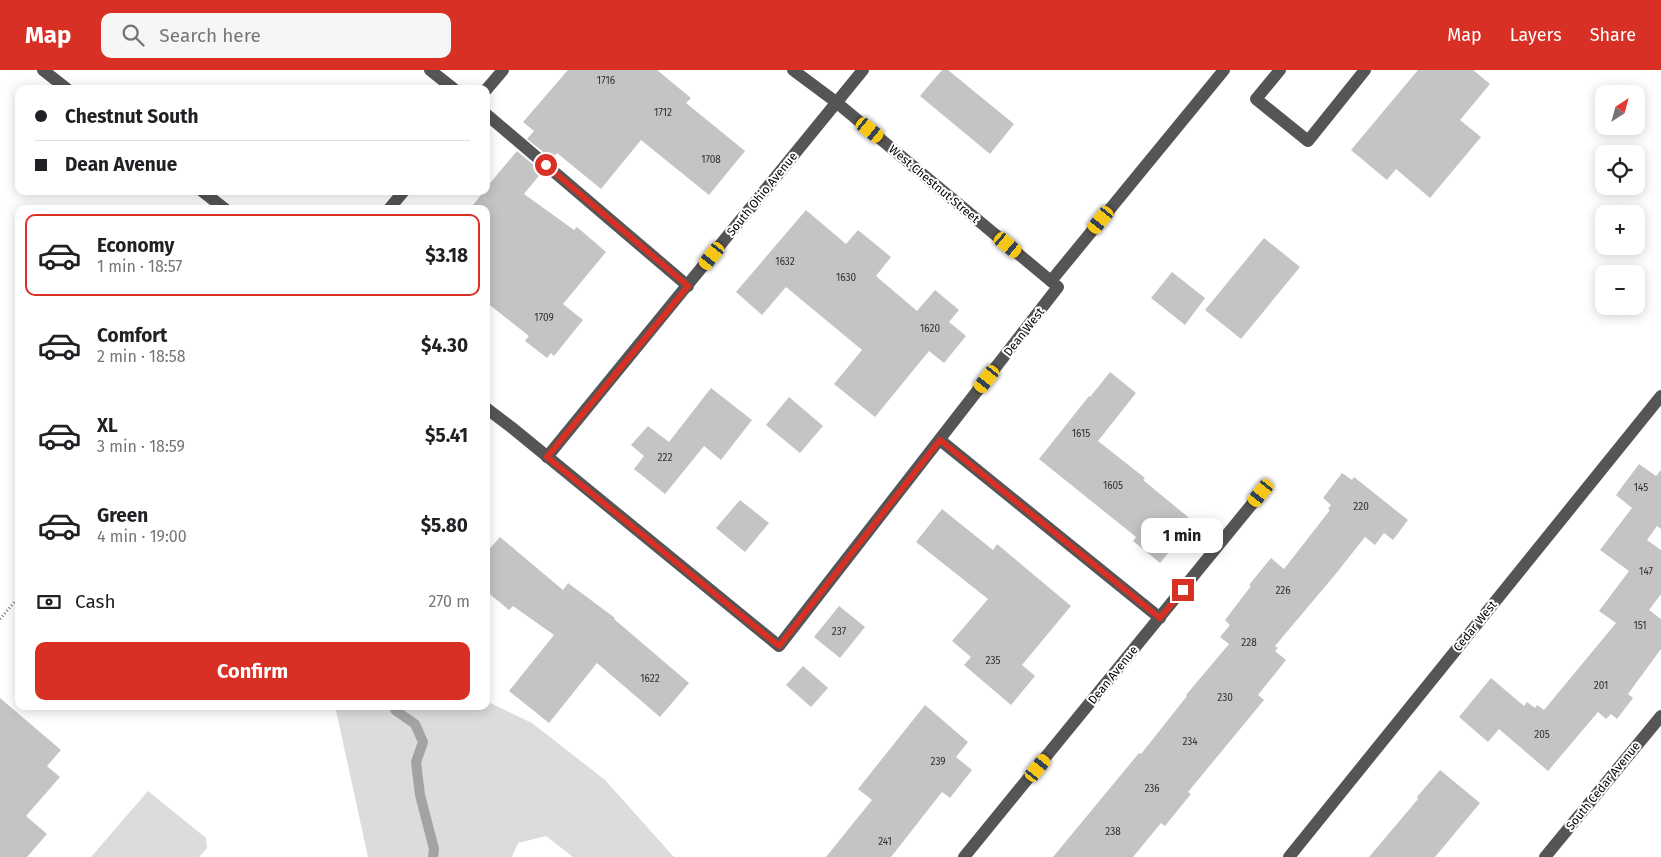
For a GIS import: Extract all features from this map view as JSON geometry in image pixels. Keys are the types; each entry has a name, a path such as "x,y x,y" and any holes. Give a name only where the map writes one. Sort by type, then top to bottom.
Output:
{"street":[{"path":"43,70 62,85"},
{"path":"430,70 449,85"},
{"path":"490,85 503,70"},
{"name":"West Chestnut Street","path":"793,70 836,102 1051,281"},
{"name":"South Ohio Avenue","path":"547,457 863,70"},
{"path":"1051,281 1224,70"},
{"path":"1280,70 1256,99 1308,141 1365,70"},
{"path":"490,117 688,286"},
{"path":"207,195 220,205"},
{"path":"392,205 401,195"},
{"name":"Dean West","path":"547,457 779,646 1058,287 1051,281"},
{"name":"Cedar West","path":"1289,857 1661,396"},
{"path":"490,411 547,457"},
{"path":"940,440 1160,618"},
{"name":"Dean Avenue","path":"964,857 1261,493"},
{"name":"South Cedar Avenue","path":"1546,857 1661,716"}],"path":[{"path":"0,619 15,602"}],"shaded area":[{"path":"490,703 532,723 605,780 674,857 573,857 546,836 518,843 512,857 368,857 336,710 490,710"},
{"path":"148,791 206,838 207,848 199,857 91,857"}],"building":[{"path":"568,70 657,70 691,98 686,103 745,151 709,195 641,140 601,189 557,153 552,159 527,139 534,131 523,122"},
{"path":"942,70 948,70 1014,124 990,154 920,96"},
{"path":"1418,70 1473,70 1490,84 1460,120 1481,137 1430,198 1396,169 1387,180 1351,150"},
{"path":"517,151 542,172 524,194 574,230 577,227 606,252 563,304 583,320 554,356 551,353 547,358 525,341 529,336 490,305 490,205 473,205 481,195 490,195 490,183"},
{"path":"806,210 846,244 858,230 891,257 876,276 917,311 935,290 959,310 949,322 966,336 944,363 929,351 875,417 834,384 862,350 786,287 762,315 736,292"},
{"path":"1264,238 1300,267 1241,339 1205,310"},
{"path":"1172,272 1205,298 1185,325 1151,298"},
{"path":"1110,372 1136,393 1098,441 1145,478 1143,480 1194,522 1160,563 1133,541 1136,537 1039,459"},
{"path":"711,388 752,420 721,460 704,446 665,494 634,469 644,456 631,445 648,426 669,442"},
{"path":"789,397 823,426 800,453 766,425"},
{"path":"1639,464 1656,476 1661,470 1661,529 1657,526 1647,540 1661,550 1661,594 1649,610 1661,619 1661,649 1628,694 1633,698 1617,719 1611,714 1606,719 1598,712 1548,771 1499,729 1488,742 1459,717 1491,678 1524,706 1527,702 1535,708 1537,705 1544,710 1616,623 1599,611 1629,571 1600,550 1632,508 1616,495"},
{"path":"1342,473 1352,480 1354,477 1408,520 1393,540 1384,533 1375,545 1365,537 1275,646 1278,648 1275,651 1286,660 1258,695 1264,700 1188,792 1191,794 1165,826 1161,823 1133,857 1053,857 1139,753 1141,754 1186,695 1229,644 1220,637 1230,625 1225,620 1251,586 1249,585 1271,558 1284,569 1330,510 1328,509 1331,505 1323,498"},
{"path":"740,500 769,523 745,552 716,528"},
{"path":"942,509 993,550 997,544 1071,606 1022,665 1035,676 1011,705 964,665 971,657 952,641 988,599 916,542"},
{"path":"500,537 563,590 568,583 615,618 689,683 660,717 597,663 549,723 509,691 554,635 513,606 509,610 490,594 490,548"},
{"path":"839,606 865,627 840,658 814,637"},
{"path":"803,666 828,688 811,707 786,685"},
{"path":"0,698 61,750 47,766 60,777 26,816 47,834 27,857 0,857"},
{"path":"925,705 968,742 956,757 972,770 950,798 942,792 891,857 826,857 872,800 858,789"},
{"path":"1440,770 1480,803 1435,857 1369,857 1418,799 1417,797"}],"waterway":[{"path":"395,710 415,724 423,742 416,762 420,795 434,849 433,857"}],"route":[{"path":"546,165 688,286 547,457 779,646 940,440 1160,618 1183,590"}]}
